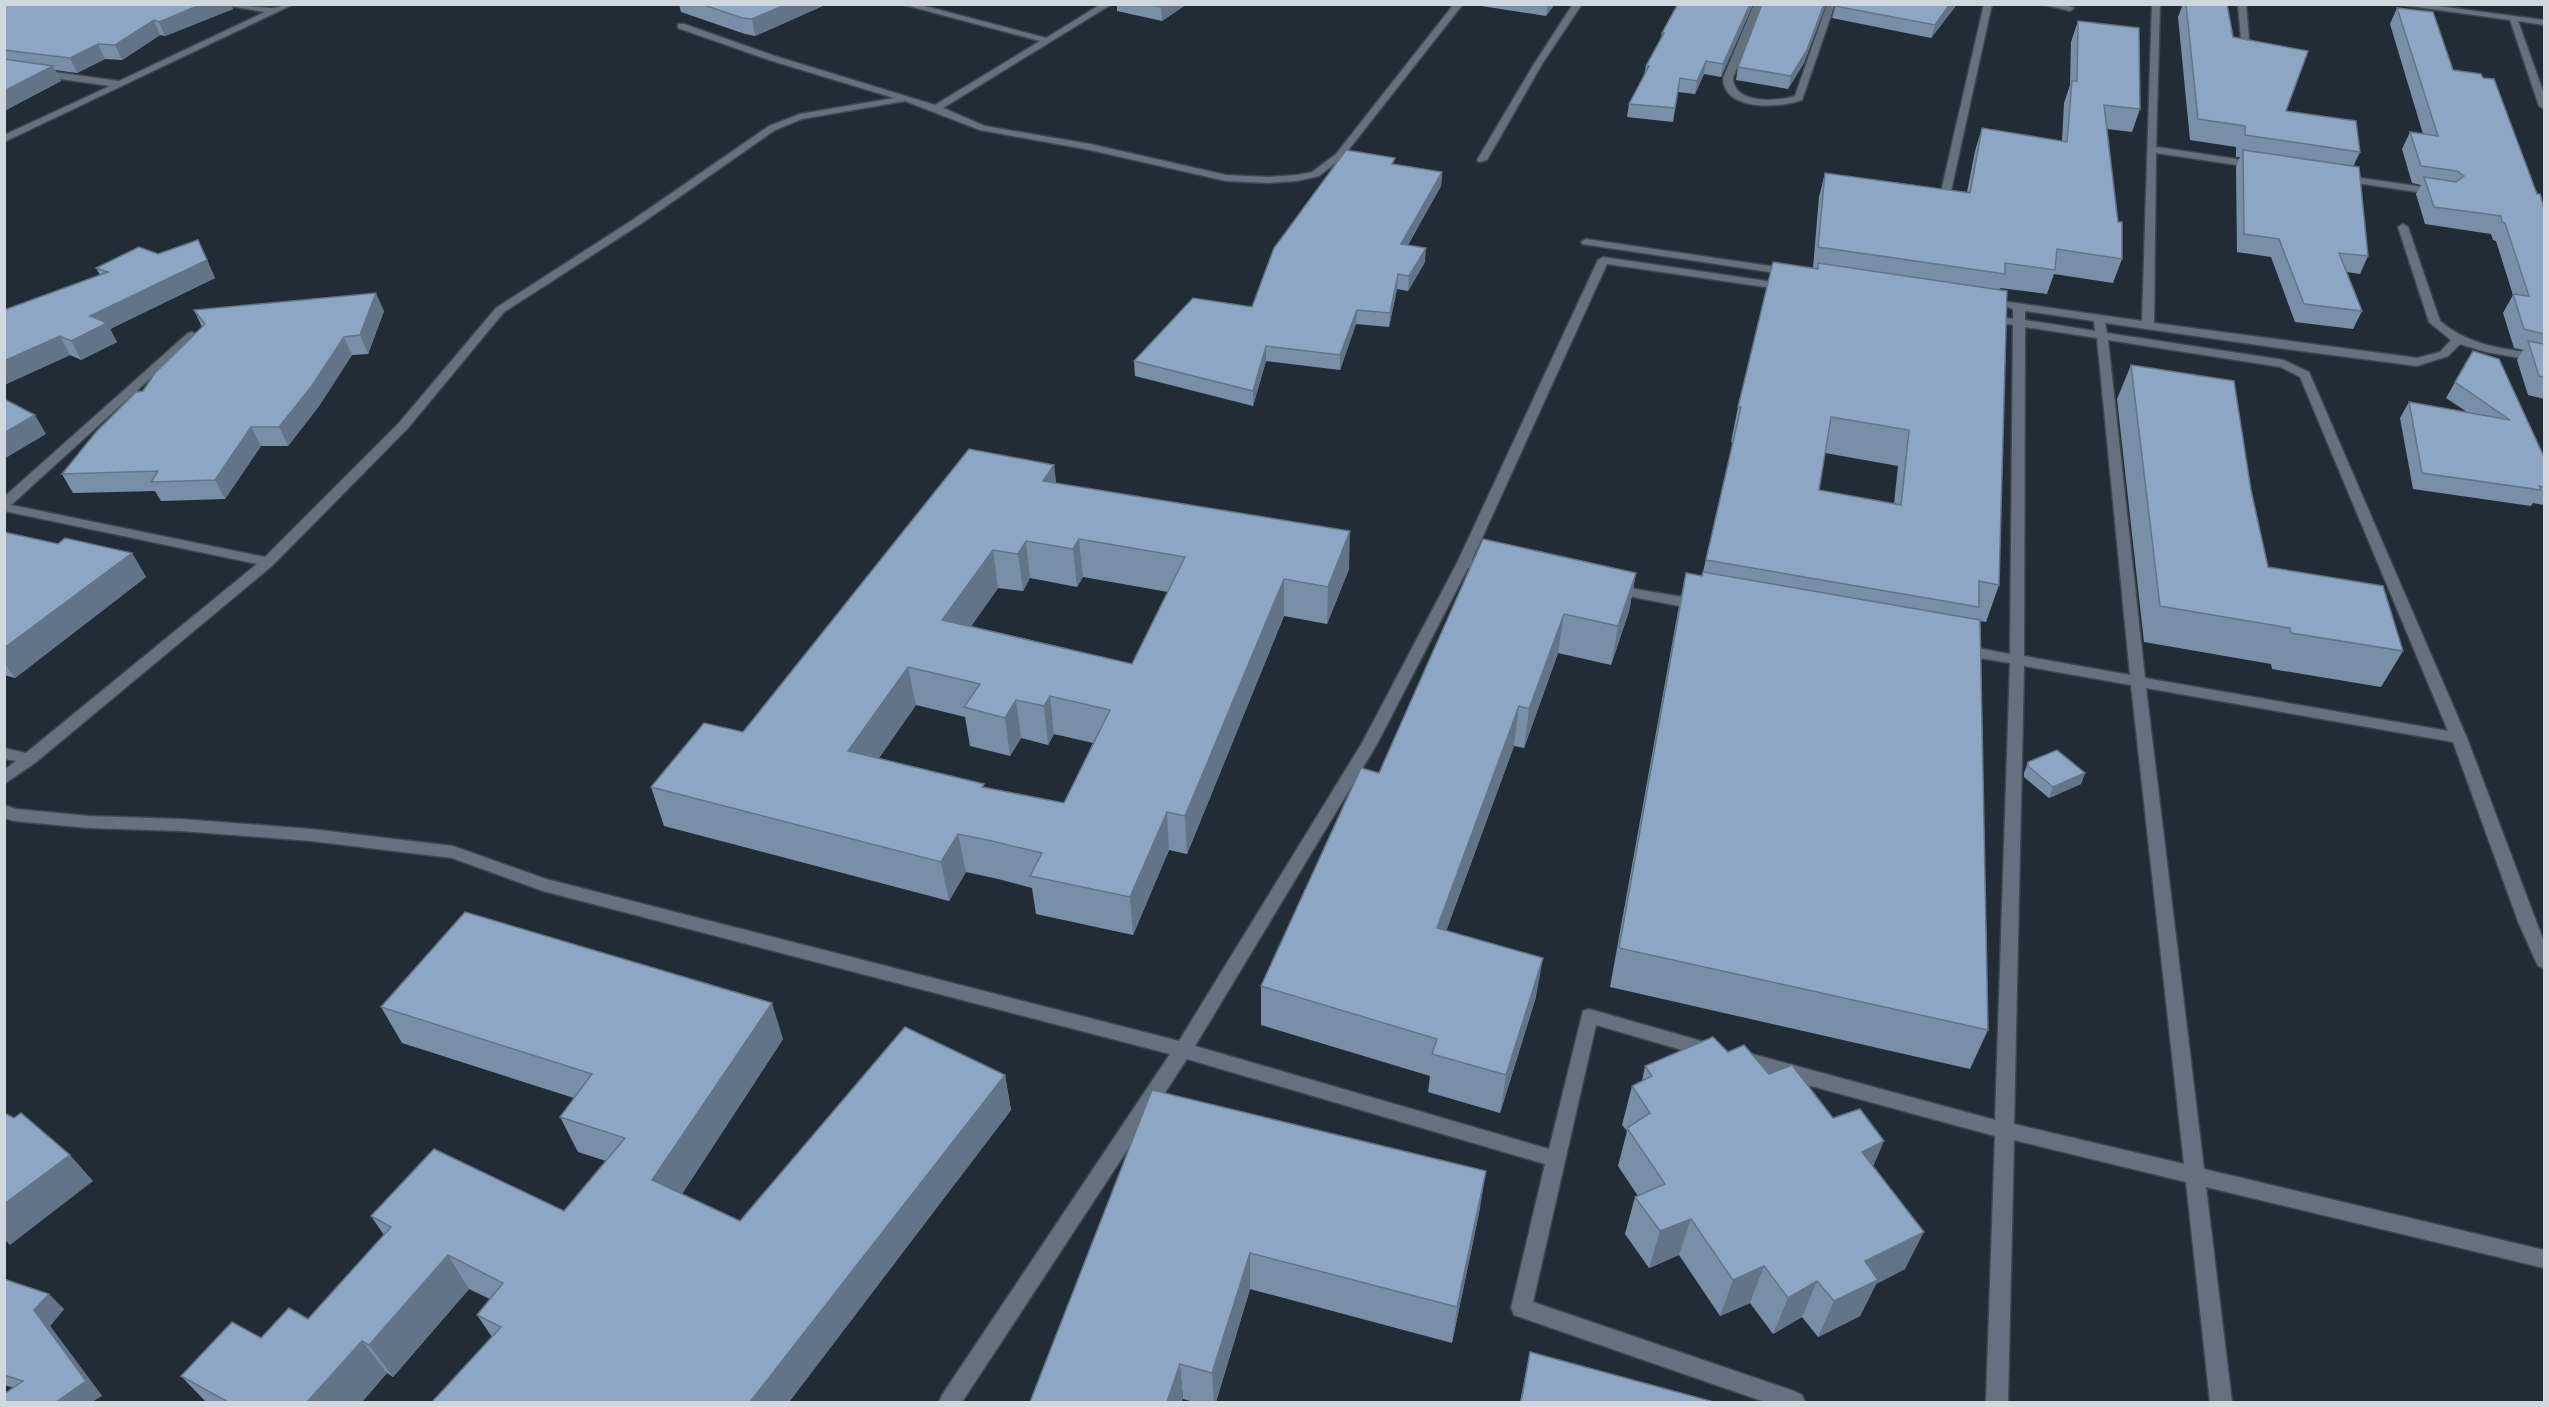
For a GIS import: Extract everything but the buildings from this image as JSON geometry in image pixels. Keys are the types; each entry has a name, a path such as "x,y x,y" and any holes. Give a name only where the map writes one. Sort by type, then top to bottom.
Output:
{"street":[{"path":"222,4 275,12"},
{"path":"4,139 290,4"},
{"path":"904,4 1049,41"},
{"path":"937,108 1108,4"},
{"path":"681,26 791,64 937,108 983,128 1090,147 1204,174 1226,178 1268,180 1315,174 1339,156 1459,4"},
{"path":"1482,160 1538,64 1578,4"},
{"path":"1758,4 1728,78 1728,86 1731,92 1743,98 1780,103 1791,102 1799,98 1831,4"},
{"path":"1942,210 1988,4"},
{"path":"2046,4 2070,8"},
{"path":"2148,326 2156,4"},
{"path":"2242,4 2246,51"},
{"path":"2399,4 2544,22"},
{"path":"2513,18 2544,106"},
{"path":"4,68 118,84"},
{"path":"4,779 268,562 362,472 423,404 487,323 500,310 638,221 772,128 800,117 905,99"},
{"path":"2151,149 2265,166"},
{"path":"2334,177 2448,194"},
{"path":"2403,227 2435,322 2444,332 2457,340 2478,346 2544,358"},
{"path":"1586,242 1797,273"},
{"path":"950,1402 1183,1050 1369,744 1464,563 1603,260 1799,289"},
{"path":"1996,303 2019,315 2102,335 2284,364 2305,375 2459,738 2544,961"},
{"path":"1997,1402 2017,660 2019,315"},
{"path":"1974,316 2098,318 2417,362 2444,354 2457,340"},
{"path":"2098,318 2102,335 2138,680 2221,1402"},
{"path":"4,505 192,335"},
{"path":"4,505 268,562"},
{"path":"1464,563 1499,569"},
{"path":"1593,586 1710,607"},
{"path":"1952,649 2459,738"},
{"path":"4,753 30,759"},
{"path":"4,811 14,815 46,819 311,835 453,852 543,885 1183,1050 1555,1159"},
{"path":"1794,1402 1521,1308 1589,1016 2005,1130 2544,1259"}]}
